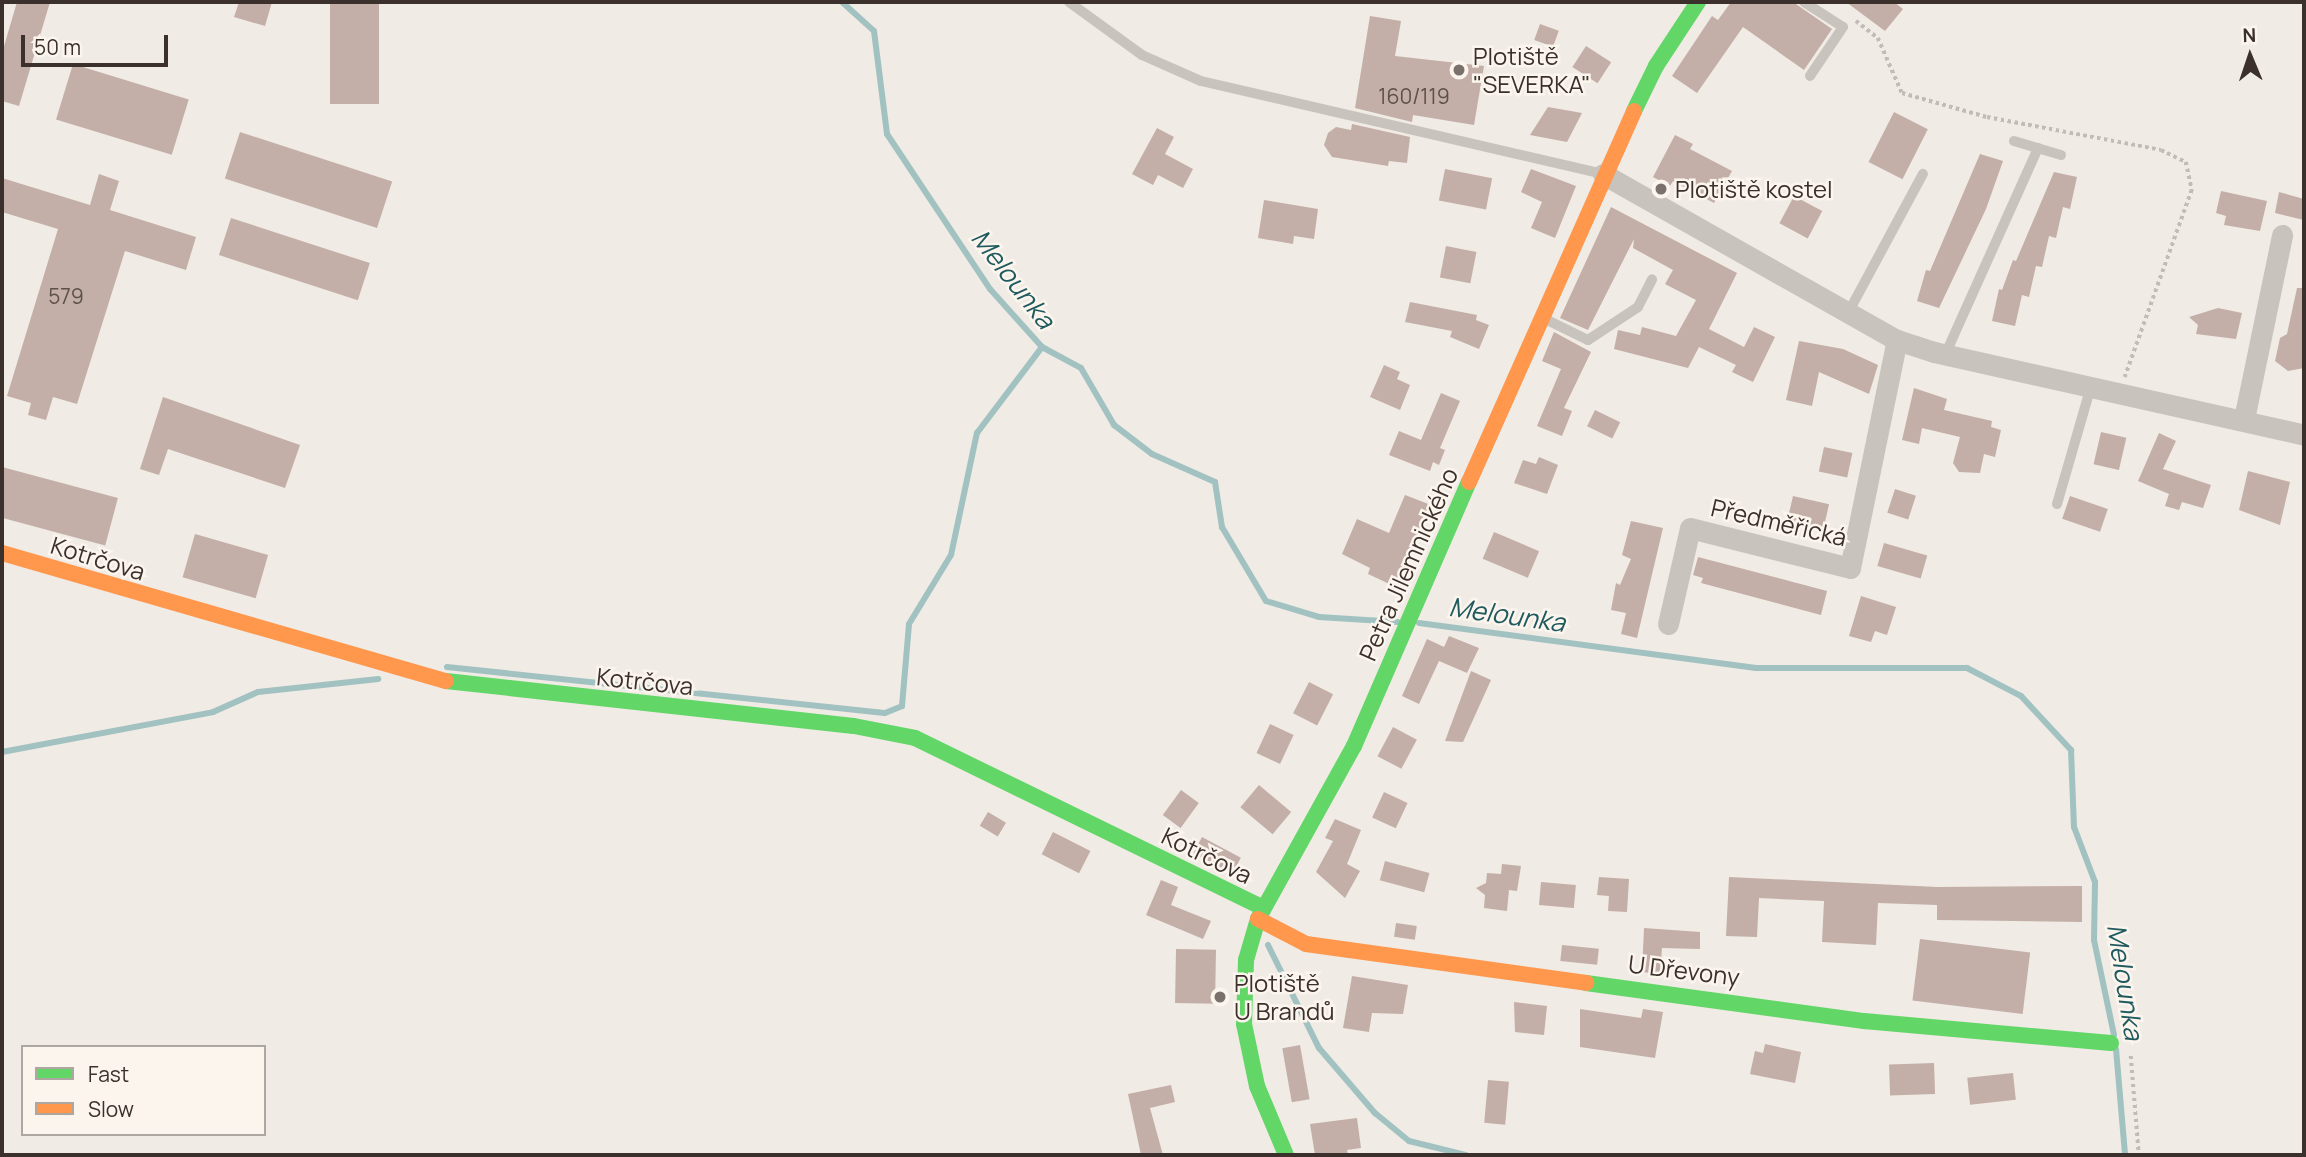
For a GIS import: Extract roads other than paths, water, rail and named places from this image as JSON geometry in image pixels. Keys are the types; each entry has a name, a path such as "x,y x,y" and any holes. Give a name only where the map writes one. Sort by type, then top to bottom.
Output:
{"street":[{"name":"Petra Jilemnického","path":"1286,1155 1257,1086 1244,1024 1246,960 1260,913 1354,746 1603,174 1656,66 1698,2"},
{"path":"1603,174 1897,340 1945,355 2244,419 2304,435"},
{"path":"2244,419 2282,235"},
{"name":"Předměřická","path":"1668,624 1690,528 1850,568 1897,340"},
{"name":"Kotrčova","path":"2,553 435,680 854,726 915,738 1260,913"},
{"name":"U Dřevony","path":"1260,913 1307,944 1864,1021 2111,1043"}],"lane":[{"path":"1069,2 1142,55 1201,80 1603,174"},
{"path":"1804,2 1843,27 1810,76"},
{"path":"2014,141 2061,155"},
{"path":"1945,355 2038,148"},
{"path":"1848,313 1923,174"},
{"path":"1541,317 1588,340 1638,307 1652,279"},
{"path":"2057,504 2091,386"}],"waterway":[{"name":"Melounka","path":"842,2 874,31 887,134 990,289 1042,347 1081,368 1114,425 1152,454 1215,482 1222,527 1266,601 1319,617 1398,622"},
{"path":"447,667 885,713 902,706 909,624 951,555 977,433 1042,347"},
{"name":"Melounka","path":"1419,623 1756,668 1967,668 2021,696 2071,750 2074,827 2095,882 2094,940 2114,1035"},
{"path":"2,752 213,712 258,692 378,679"},
{"path":"1268,945 1319,1048 1375,1113 1409,1141 1466,1155"},
{"name":"Melounka","path":"2116,1049 2125,1155"}],"place":[{"name":"Plotiště \"SEVERKA\"","path":"1459,70"},
{"name":"Plotiště kostel","path":"1661,189"},
{"name":"Plotiště U Brandů","path":"1220,997"}]}
